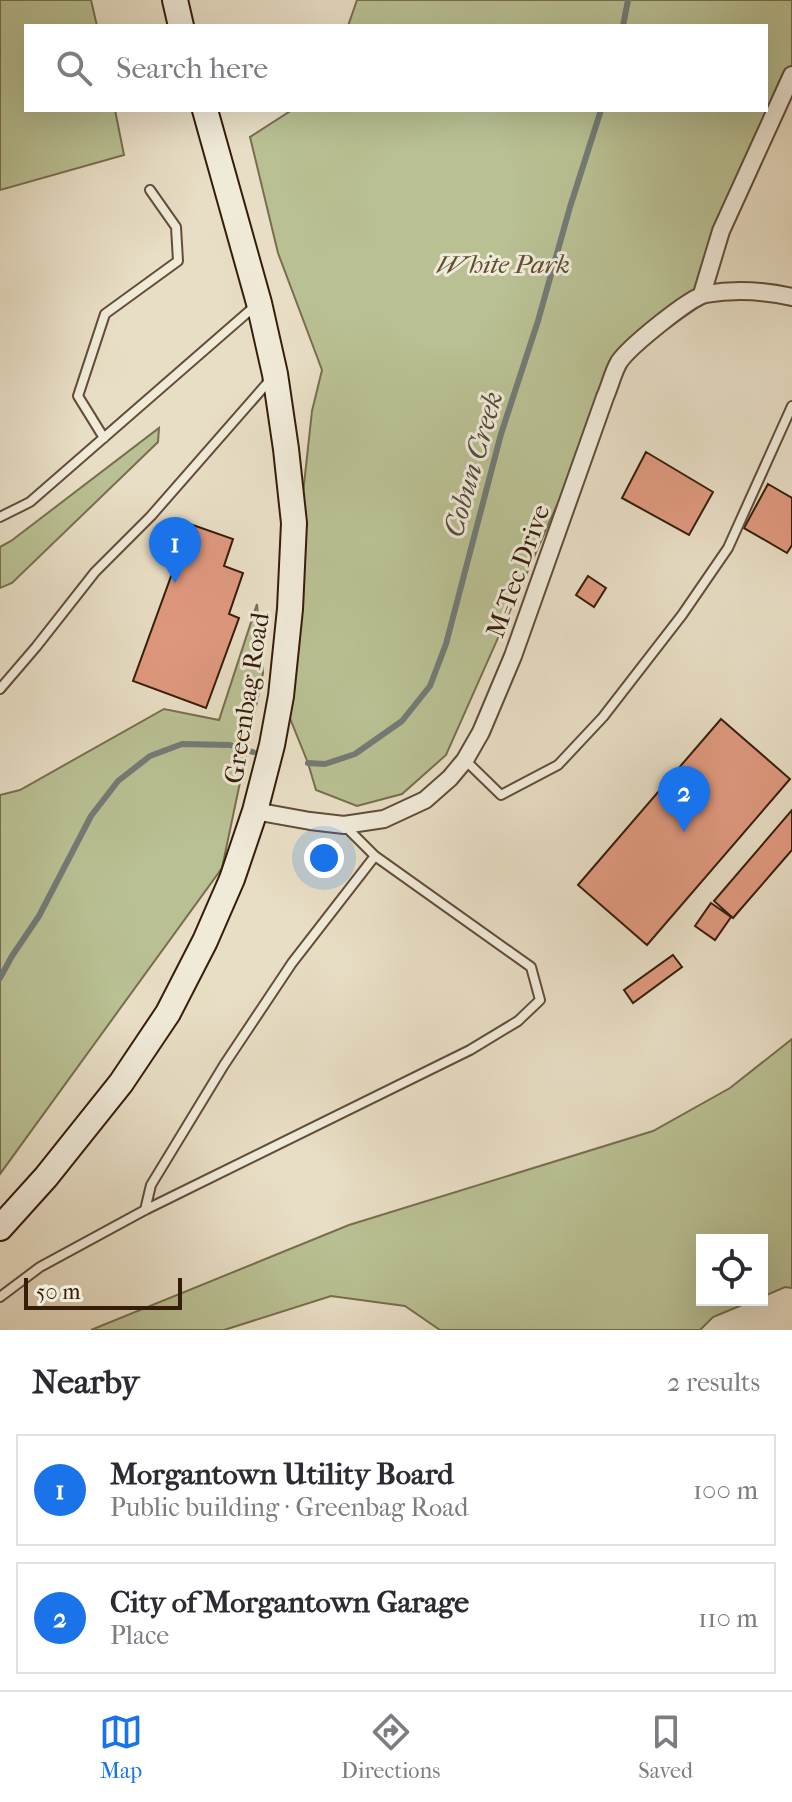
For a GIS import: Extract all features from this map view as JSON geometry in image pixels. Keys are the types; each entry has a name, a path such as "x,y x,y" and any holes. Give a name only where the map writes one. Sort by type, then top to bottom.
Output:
{"main road":[{"path":"175,0 181,24"},
{"name":"Greenbag Road","path":"0,1228 46,1177 121,1083 168,1013 232,879 255,811 275,733 290,609 294,523 286,449 275,374 259,303 206,112"}],"street":[{"path":"792,75 721,231 702,294 737,291 792,297"},
{"name":"M-Tec Drive","path":"255,811 344,825 384,819 425,800 450,778 481,732 513,656 619,363 643,337 702,294"}],"lane":[{"path":"104,438 78,396 105,314 178,261 176,227 150,190"},
{"path":"0,517 30,502 259,303"},
{"path":"0,689 95,572 151,516 275,374"},
{"path":"465,760 501,795 558,765 603,717 682,615 728,548 792,406"},
{"path":"0,1297 40,1267 145,1210 470,1050 518,1021 540,1000 531,967 375,856 344,825"},
{"path":"145,1210 151,1185 224,1065 292,963 375,856"}],"green space":[{"path":"0,0 91,0 97,24 24,24 24,112 115,112 124,155 0,190"},
{"name":"White Park","path":"357,0 792,0 792,79 702,294 643,337 605,397 446,755 402,794 357,806 316,790 281,696 312,411 322,370 278,253 250,137 289,112 768,112 768,24 349,24"},
{"path":"159,428 158,442 12,583 0,588 0,547"},
{"path":"257,604 263,673 222,868 0,1174 0,795 20,790 164,709 219,720"},
{"path":"792,1039 792,1288 785,1287 768,1294 768,1234 696,1234 696,1306 740,1306 713,1317 700,1330 440,1330 405,1306 331,1296 224,1330 91,1330 349,1225 653,1131 730,1088"}],"building":[{"path":"646,452 713,492 689,535 622,498"},
{"path":"768,484 792,498 792,545 787,553 744,528"},
{"path":"190,524 233,539 224,566 243,573 229,614 239,618 206,708 133,681"},
{"path":"588,576 606,588 594,607 576,595"},
{"path":"721,719 790,779 647,945 578,885"},
{"path":"792,810 792,850 733,918 714,901"},
{"path":"711,903 731,917 715,940 695,926"},
{"path":"673,955 682,967 633,1003 624,990"}],"waterway":[{"name":"Cobun Creek","path":"623,24 628,0"},
{"name":"Cobun Creek","path":"308,763 325,764 355,754 402,721 430,686 446,644 501,434 600,112"},
{"name":"Cobun Creek","path":"0,978 39,916 91,816 118,781 150,756 182,744 230,745 253,752"}],"place":[{"name":"Morgantown Utility Board","path":"175,583"},
{"name":"City of Morgantown Garage","path":"684,832"}]}
